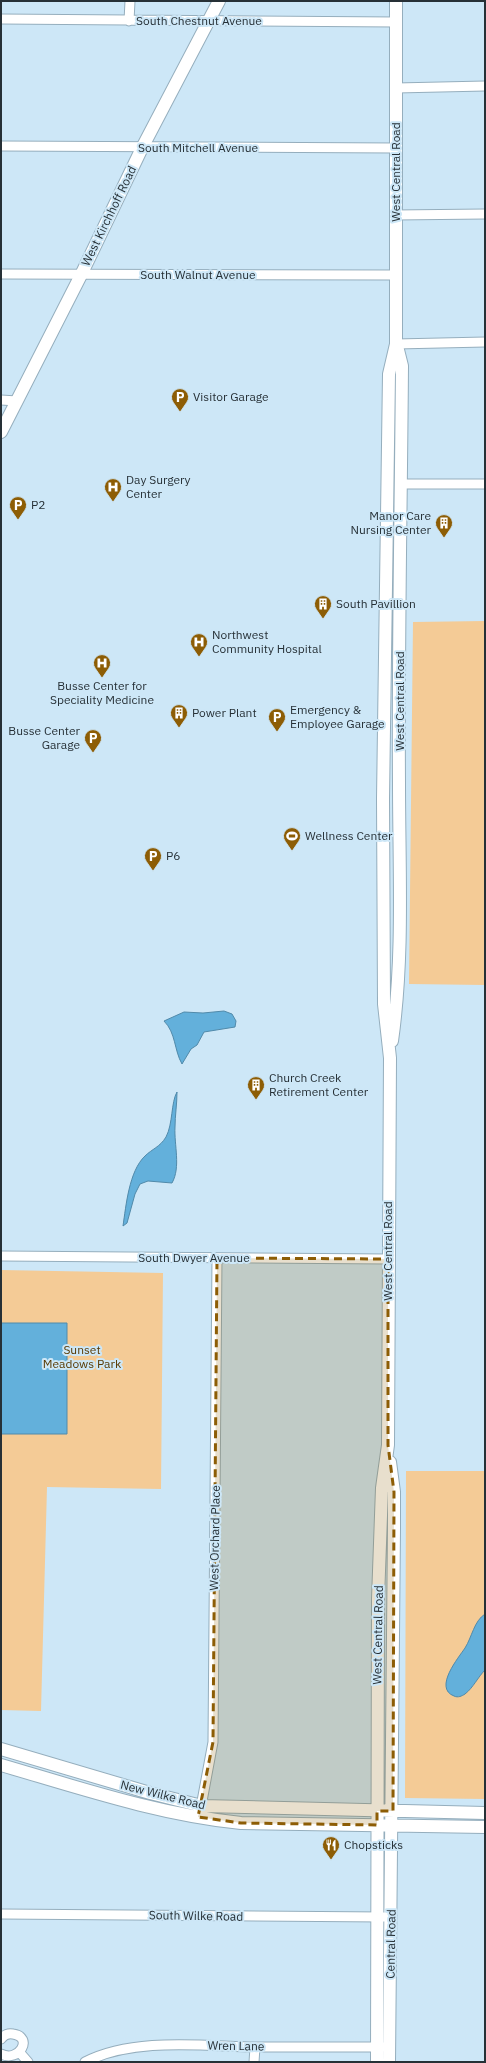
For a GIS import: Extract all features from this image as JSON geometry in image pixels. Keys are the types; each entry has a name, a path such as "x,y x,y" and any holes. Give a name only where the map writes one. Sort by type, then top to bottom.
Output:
{"main road":[{"name":"West Kirchhoff Road","path":"1,432 81,275 142,148 219,1"},
{"name":"West Central Road","path":"390,1058 384,1004 383,700 390,374 396,344 396,1"},
{"name":"West Central Road","path":"392,1825 394,1499 388,1445 388,1259 390,1058 397,1004 400,945 402,366 396,344"},
{"name":"West Central Road","path":"377,1825 378,1599 382,1488 388,1445"},
{"name":"New Wilke Road","path":"1,1749 150,1793 200,1812 242,1823 485,1827"},
{"name":"New Wilke Road","path":"1,1765 142,1805 200,1812 392,1811 485,1813"},
{"name":"Central Road","path":"377,1825 376,1917 383,2047 389,2062"},
{"name":"Central Road","path":"377,2062 383,2047 391,1918 392,1825"}],"street":[{"path":"129,21 130,1"},
{"name":"South Chestnut Avenue","path":"1,19 209,22 396,22"},
{"path":"396,88 485,86"},
{"name":"South Mitchell Avenue","path":"1,146 142,148 396,148"},
{"path":"396,215 485,214"},
{"name":"South Walnut Avenue","path":"1,274 396,275"},
{"path":"396,344 485,342"},
{"path":"1,400 17,401"},
{"path":"401,484 485,484"},
{"name":"South Dwyer Avenue","path":"1,1256 388,1259"},
{"name":"West Orchard Place","path":"200,1812 213,1742 217,1258"},
{"name":"South Wilke Road","path":"1,1914 391,1918"},
{"path":"1,2039 11,2034 18,2036 23,2042 21,2054"},
{"name":"Wren Lane","path":"85,2062 105,2054 154,2046 173,2045 255,2047 383,2047"},
{"path":"254,2062 255,2047"},
{"path":"1,2054 11,2059 21,2054"},
{"path":"21,2054 28,2062"}],"highlighted area":[{"path":"217,1258 388,1259 388,1445 394,1492 393,1811 377,1811 377,1825 241,1823 198,1817 213,1742"}],"green space":[{"path":"485,621 485,985 409,984 413,622"},
{"name":"Sunset Meadows Park","path":"1,1270 163,1273 161,1489 47,1487 41,1711 1,1710"},
{"path":"406,1471 485,1471 485,1799 405,1798"}],"water":[{"path":"224,1011 232,1014 236,1021 235,1027 204,1032 197,1045 191,1049 182,1064 179,1059 171,1031 164,1021 184,1012 203,1013"},
{"path":"177,1092 175,1134 177,1163 175,1177 172,1183 148,1181 140,1184 135,1194 127,1223 123,1226 129,1189 135,1170 145,1156 166,1137 170,1126"},
{"path":"1,1323 67,1323 67,1434 1,1434"},
{"path":"485,1614 485,1670 468,1692 461,1696 455,1697 448,1692 446,1686 449,1672 465,1648 478,1621"}],"place":[{"name":"Visitor Garage","path":"180,412"},
{"name":"Day Surgery Center","path":"113,502"},
{"name":"P2","path":"18,520"},
{"name":"Manor Care Nursing Center","path":"444,538"},
{"name":"South Pavillion","path":"323,619"},
{"name":"Northwest Community Hospital","path":"199,657"},
{"name":"Busse Center for Speciality Medicine","path":"102,678"},
{"name":"Power Plant","path":"179,728"},
{"name":"Emergency & Employee Garage","path":"277,732"},
{"name":"Busse Center Garage","path":"93,753"},
{"name":"Wellness Center","path":"292,851"},
{"name":"P6","path":"153,871"},
{"name":"Church Creek Retirement Center","path":"256,1100"},
{"name":"Chopsticks","path":"331,1860"}]}
